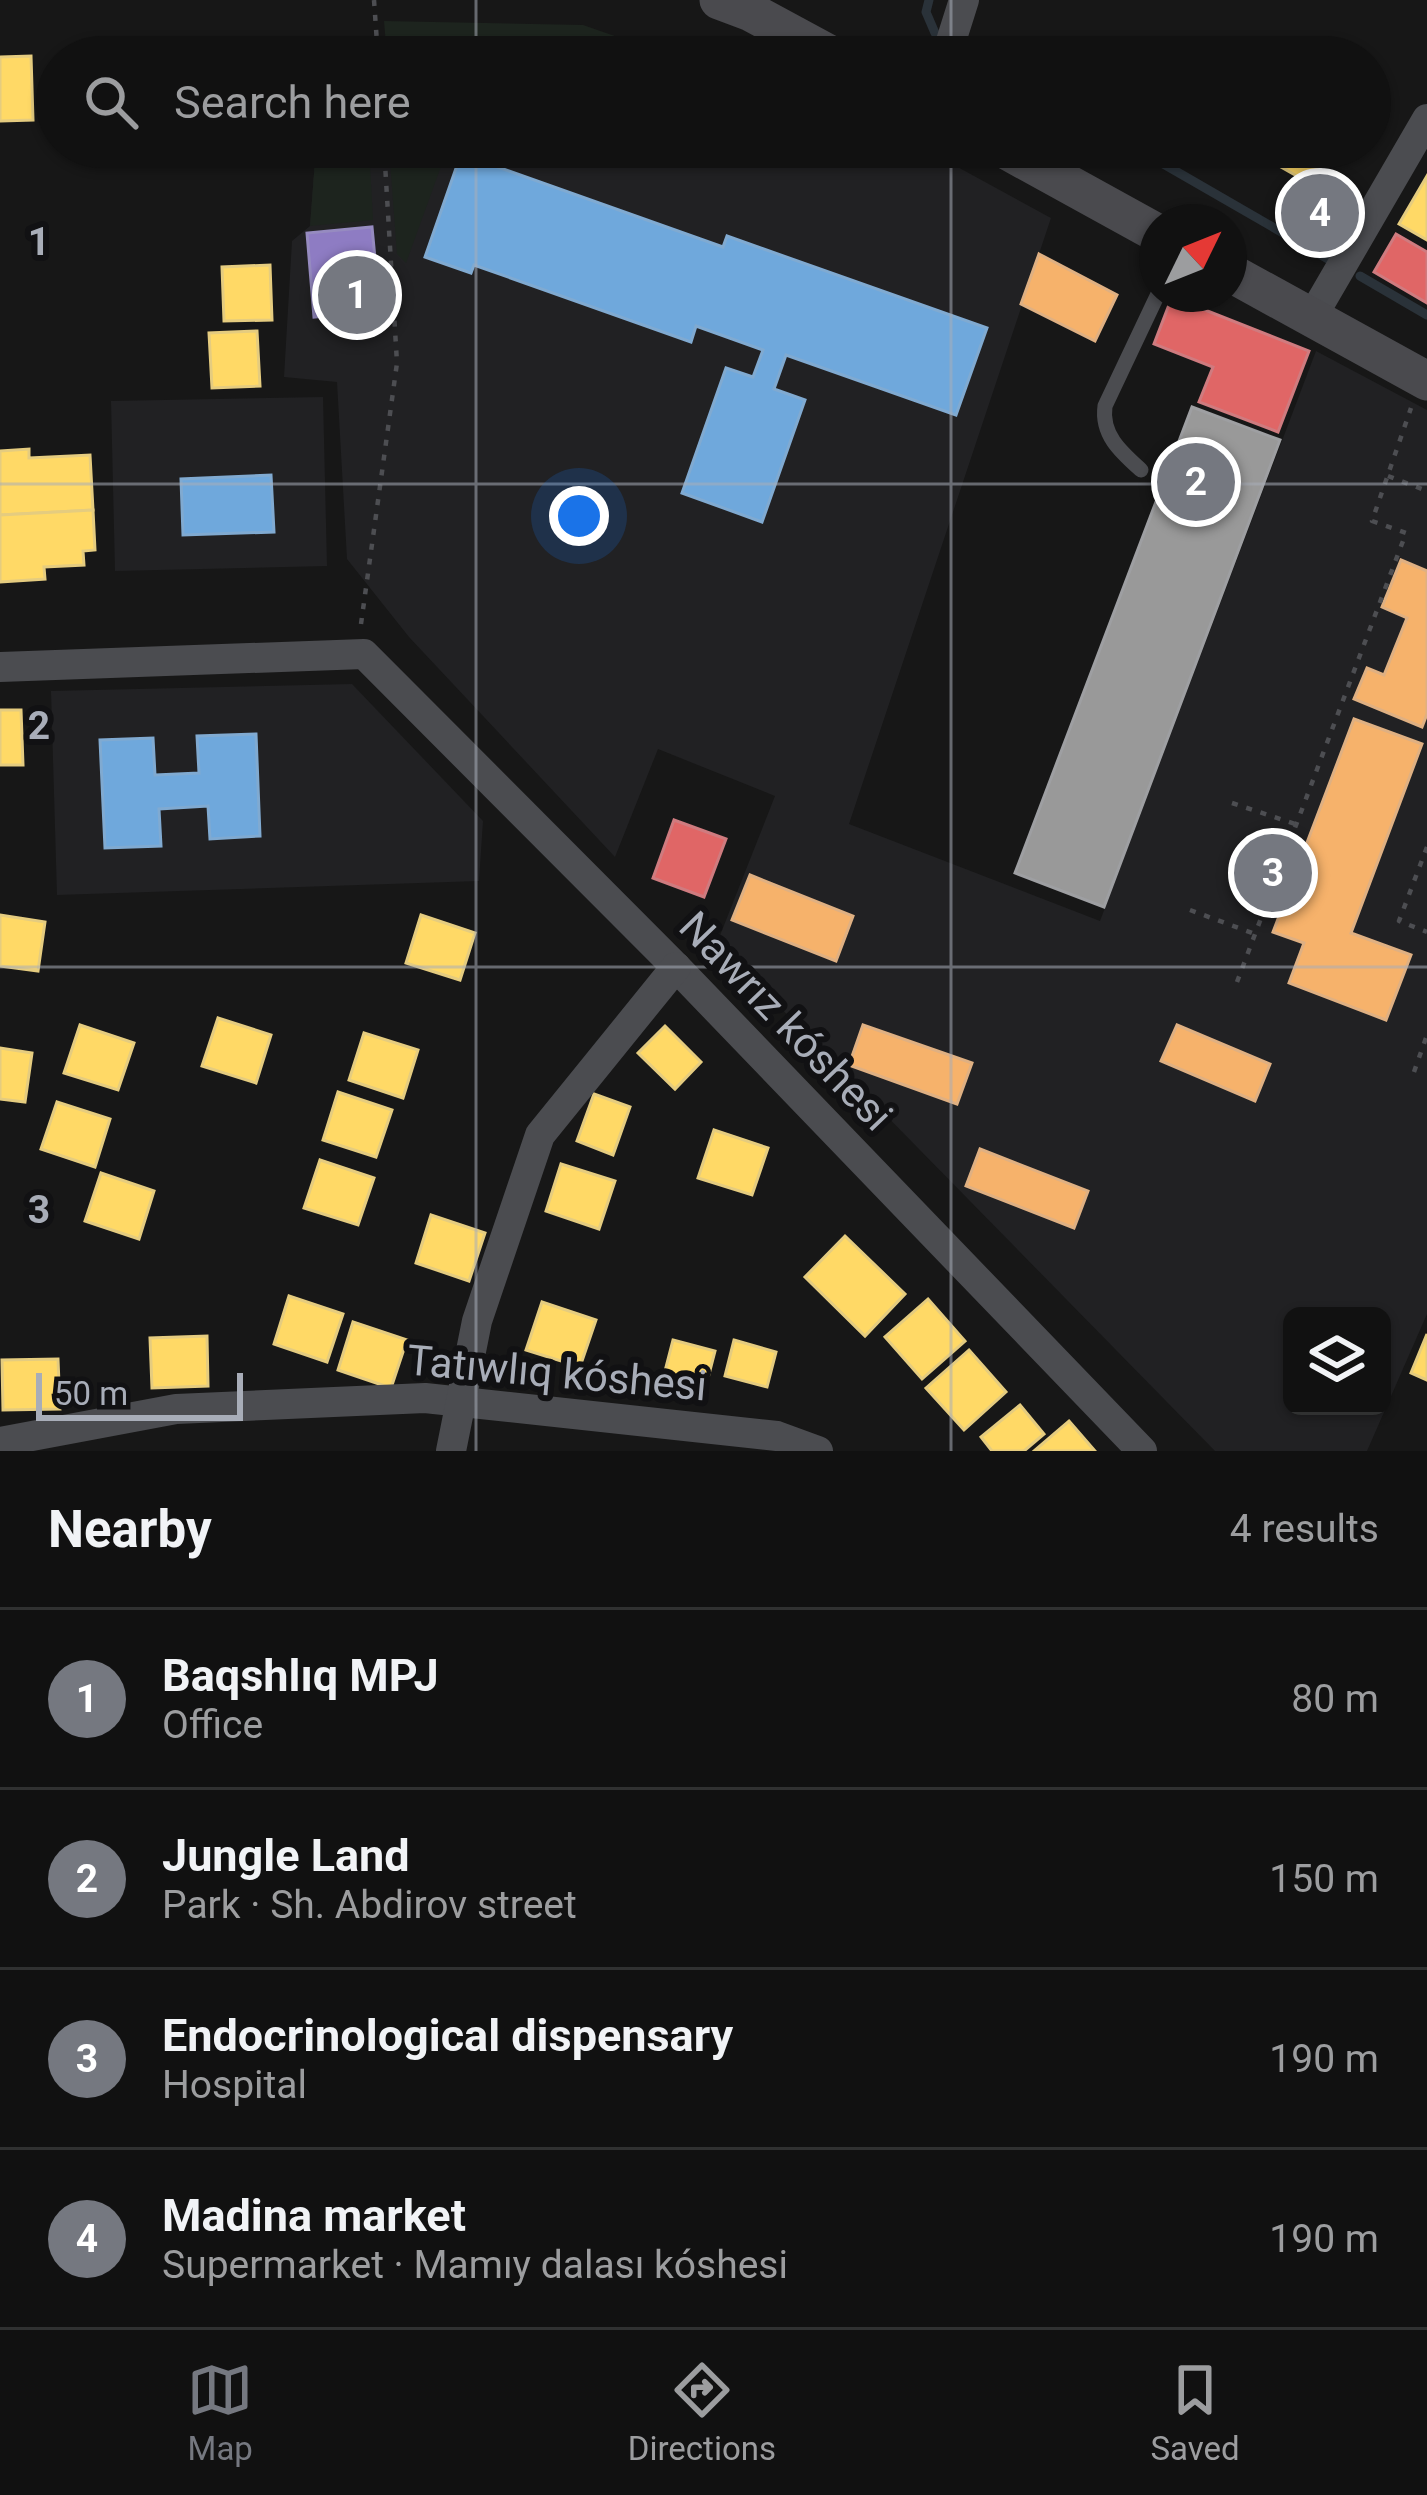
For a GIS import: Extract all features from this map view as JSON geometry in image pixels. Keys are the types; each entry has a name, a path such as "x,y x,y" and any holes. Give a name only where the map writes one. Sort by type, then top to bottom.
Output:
{"street":[{"path":"719,0 796,36"},
{"path":"953,36 964,0"},
{"path":"1312,317 1427,119"},
{"path":"1040,168 1139,222"},
{"path":"1247,282 1312,317 1420,392"},
{"path":"0,667 362,655"},
{"name":"Nawrız kóshesi","path":"362,655 676,967 1142,1451"},
{"path":"451,1451 477,1322 540,1135 676,967"},
{"name":"Tatıwlıq kóshesi","path":"0,1442 176,1409 425,1398 777,1436 818,1451"}],"lane":[{"path":"1142,470 1119,449 1102,423 1105,406 1149,312"}],"path":[{"path":"374,0 377,36"},
{"path":"362,655 366,580 398,362 385,168"},
{"path":"1237,982 1406,533 1372,521 1420,392"},
{"path":"1388,476 1427,491"},
{"path":"1232,803 1296,825"},
{"path":"1427,847 1400,921 1427,932"},
{"path":"1190,910 1255,934"},
{"path":"1414,1072 1427,1035"}],"shaded area":[{"path":"384,21 583,25 615,36 385,36"},
{"path":"314,168 959,168 1051,218 849,824 1100,921 1316,351 1427,410 1427,1314 1391,1396 1391,1307 1283,1307 1283,1415 1383,1415 1367,1451 1215,1451 717,943 775,796 658,749 615,857 409,637 347,559 337,382 284,377 292,241 310,226"},
{"path":"314,168 370,168 373,220 310,226"},
{"path":"391,168 440,168 406,263 397,254"},
{"path":"323,397 327,566 115,571 111,401"},
{"path":"352,684 483,821 479,881 57,895 51,691"}],"building: Homes":[{"path":"31,56 33,120 0,121 0,57"},
{"path":"1283,168 1321,168 1311,184"},
{"path":"1427,176 1427,240 1399,224"},
{"path":"270,265 272,320 224,321 222,267"},
{"path":"257,331 260,386 212,388 209,333"},
{"path":"29,449 29,458 90,455 93,510 0,515 0,451"},
{"path":"93,510 95,550 83,551 84,565 44,567 45,579 0,582 0,515"},
{"path":"0,710 21,710 23,765 0,765"},
{"path":"0,915 45,922 38,971 0,966"},
{"path":"421,915 475,933 460,980 406,963"},
{"path":"218,1018 271,1035 256,1083 202,1066"},
{"path":"80,1025 134,1043 118,1090 64,1073"},
{"path":"665,1026 701,1062 675,1089 638,1053"},
{"path":"364,1033 418,1050 403,1098 349,1080"},
{"path":"0,1048 32,1053 25,1102 0,1099"},
{"path":"338,1092 392,1110 376,1157 323,1140"},
{"path":"594,1094 630,1107 613,1155 577,1141"},
{"path":"57,1102 110,1119 95,1167 41,1149"},
{"path":"714,1130 768,1148 752,1195 698,1178"},
{"path":"320,1160 374,1178 358,1225 304,1208"},
{"path":"561,1164 615,1181 599,1229 546,1211"},
{"path":"101,1173 154,1191 139,1239 85,1221"},
{"path":"431,1215 485,1233 469,1281 416,1263"},
{"path":"845,1236 905,1294 865,1336 805,1277"},
{"path":"289,1296 343,1314 327,1362 274,1344"},
{"path":"928,1299 965,1341 922,1379 885,1337"},
{"path":"542,1302 596,1320 580,1367 526,1350"},
{"path":"353,1322 407,1340 391,1388 338,1370"},
{"path":"1427,1334 1427,1380 1411,1373"},
{"path":"207,1336 208,1386 152,1388 150,1338"},
{"path":"673,1340 715,1351 706,1386 664,1375"},
{"path":"734,1340 776,1352 767,1387 725,1376"},
{"path":"969,1350 1006,1392 964,1430 926,1388"},
{"path":"58,1359 60,1409 3,1410 2,1360"},
{"path":"1020,1405 1044,1434 1024,1451 992,1451 981,1437"},
{"path":"1069,1421 1095,1451 1034,1451"}],"building: Shops":[{"path":"1313,188 1352,211 1340,230 1302,207"},
{"path":"1396,234 1427,252 1427,303 1374,272"},
{"path":"1166,312 1210,312 1309,351 1278,432 1199,402 1213,367 1154,344"},
{"path":"674,820 726,839 704,897 653,878"}],"building: Offices":[{"path":"372,227 380,311 314,317 307,233"}],"building: Schools":[{"path":"456,168 500,168 723,247 727,236 987,328 956,415 786,355 774,389 805,400 762,522 682,493 726,368 753,377 763,350 696,326 691,342 474,265 471,273 425,257"},
{"path":"271,475 274,532 183,535 181,479"},
{"path":"256,734 260,836 210,839 208,806 159,809 161,846 105,848 100,740 153,738 155,775 199,773 197,736"}],"building: Health":[{"path":"1039,254 1117,295 1095,341 1021,304"},
{"path":"1401,560 1427,571 1427,714 1422,727 1354,699 1367,668 1384,675 1407,618 1382,607"},
{"path":"1354,719 1422,744 1351,933 1411,955 1386,1020 1289,983 1304,943 1273,932"},
{"path":"750,875 853,916 836,961 732,920"},
{"path":"863,1025 972,1063 957,1104 849,1065"},
{"path":"1177,1025 1270,1064 1255,1101 1161,1061"},
{"path":"980,1149 1088,1191 1074,1228 966,1186"}],"building: Industry":[{"path":"1192,407 1280,440 1104,907 1015,873"}],"waterway":[{"path":"929,0 926,12 935,33"},
{"path":"1170,168 1328,259"},
{"path":"1360,276 1427,315"}],"place":[{"name":"Madina market","path":"1320,213"},
{"name":"Baqshlıq MPJ","path":"357,295"},
{"name":"Jungle Land","path":"1196,482"},
{"name":"Endocrinological dispensary","path":"1273,873"}]}
